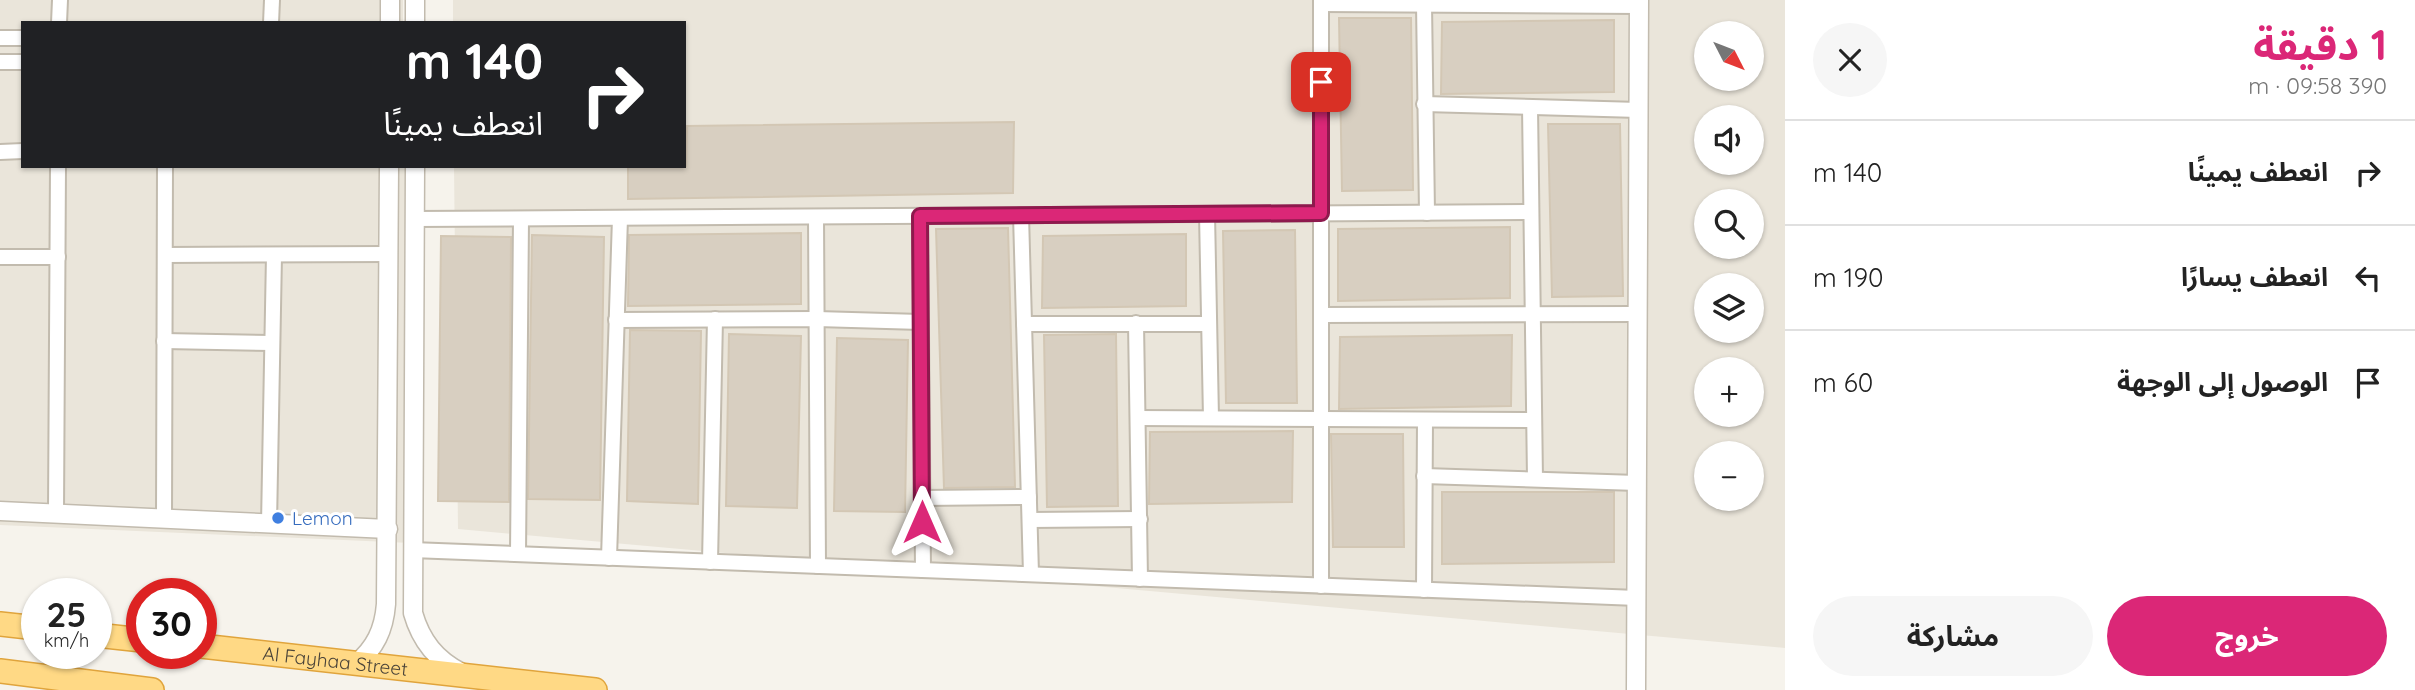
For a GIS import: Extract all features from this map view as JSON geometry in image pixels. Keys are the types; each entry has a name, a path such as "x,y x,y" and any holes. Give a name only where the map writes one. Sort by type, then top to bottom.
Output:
{"highway":[{"path":"0,624 21,626"},
{"name":"Al Fayhaa Street","path":"217,648 595,690"},
{"path":"0,671 37,683 138,689"}],"street":[{"path":"60,0 60,21"},
{"path":"271,21 272,0"},
{"path":"390,0 390,21"},
{"path":"415,0 415,21"},
{"path":"1321,586 1321,2 1639,3 1636,690"},
{"path":"1424,4 1427,213"},
{"path":"0,38 21,38"},
{"path":"0,62 21,62"},
{"path":"1424,104 1639,110"},
{"path":"1530,107 1535,479"},
{"path":"0,152 21,152"},
{"path":"56,513 58,168"},
{"path":"164,519 165,168"},
{"path":"356,664 375,644 385,618 390,168"},
{"path":"415,168 413,613 416,625 438,658 472,678"},
{"path":"414,219 1531,212"},
{"path":"1207,214 1211,418"},
{"path":"1021,215 1031,574"},
{"path":"920,216 923,570"},
{"path":"816,217 818,566"},
{"path":"609,558 620,218"},
{"path":"519,554 521,219"},
{"path":"165,255 389,254"},
{"path":"269,523 274,255"},
{"path":"0,257 58,257"},
{"path":"1321,315 1638,314"},
{"path":"710,562 715,319"},
{"path":"616,320 817,319 921,322"},
{"path":"1136,323 1140,579"},
{"path":"1024,324 1209,324"},
{"path":"164,341 272,343"},
{"path":"389,345 414,345"},
{"path":"1138,418 1534,421"},
{"path":"1424,590 1425,420"},
{"path":"1424,476 1637,483"},
{"path":"922,498 1029,497"},
{"path":"0,511 388,529"},
{"path":"1030,520 1140,519"},
{"path":"412,550 1637,598"}],"shaded area":[{"path":"0,0 403,0 403,21 21,21 21,168 406,168 411,543 0,525"},
{"path":"453,0 1785,0 1785,648 458,529 454,168 686,168 686,21 453,21"}],"building":[{"path":"1339,18 1411,18 1413,190 1342,191"},
{"path":"1614,20 1614,92 1441,94 1442,22"},
{"path":"1014,122 1013,193 628,199 628,168 686,168 687,126"},
{"path":"1548,124 1620,124 1623,296 1552,297"},
{"path":"1510,227 1510,298 1338,301 1338,229"},
{"path":"1008,228 1015,487 944,488 936,229"},
{"path":"1295,230 1297,403 1226,403 1223,231"},
{"path":"801,233 801,304 628,306 629,235"},
{"path":"1186,234 1186,306 1042,308 1043,236"},
{"path":"532,235 604,237 600,500 528,499"},
{"path":"441,236 511,237 509,502 438,501"},
{"path":"630,330 701,331 698,504 627,501"},
{"path":"729,334 801,336 797,508 726,506"},
{"path":"1116,334 1118,506 1047,507 1044,335"},
{"path":"1512,335 1511,406 1339,409 1340,337"},
{"path":"837,338 908,340 905,512 834,511"},
{"path":"1293,431 1292,502 1149,504 1150,432"},
{"path":"1331,434 1403,434 1404,547 1333,547"},
{"path":"1442,492 1614,492 1614,562 1442,564"}],"place":[{"name":"Lemon","path":"278,518"}],"route":[{"path":"922,522 920,216 1321,213 1321,82"}]}
